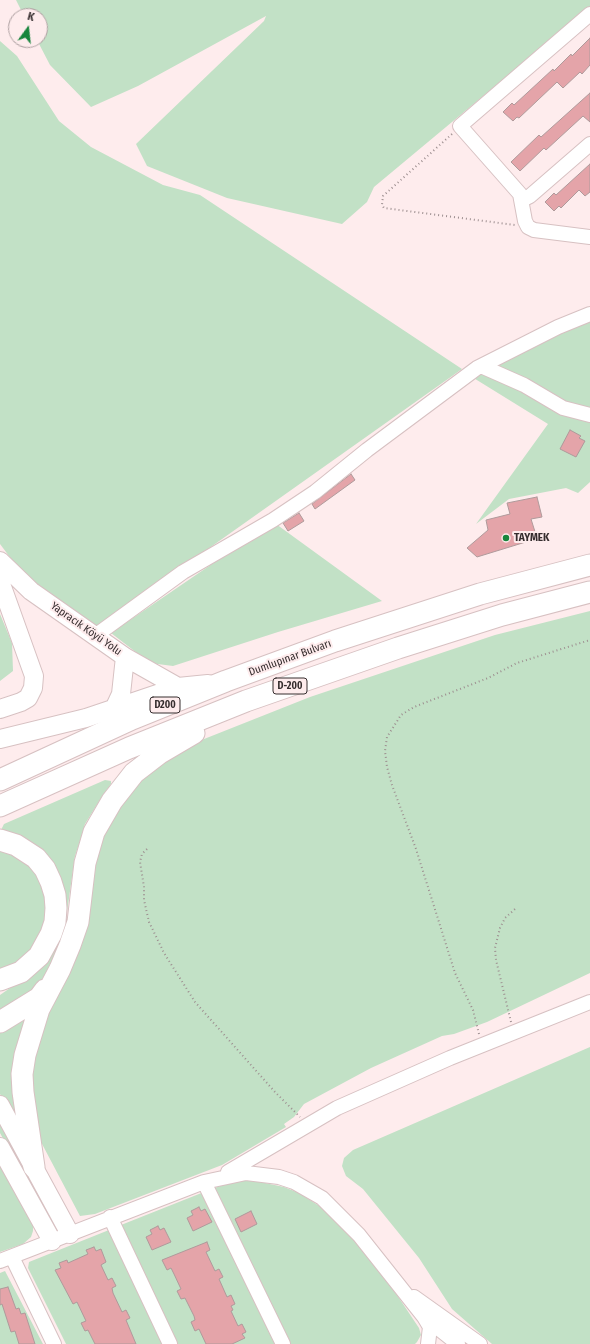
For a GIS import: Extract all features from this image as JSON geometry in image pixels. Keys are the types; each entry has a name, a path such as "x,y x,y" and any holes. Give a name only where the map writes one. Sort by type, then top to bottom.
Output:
{"highway":[{"name":"Dumlupınar Bulvarı","path":"0,780 132,719 226,681 335,641 480,594 590,565"},
{"name":"D-200","path":"0,806 101,760 246,701 398,648 495,617 590,592"},
{"path":"34,1168 24,1111 22,1074 28,1040 39,1009 68,951 78,922 85,863 89,844 94,832 112,801 134,773 147,762 246,701"},
{"path":"0,840 16,845 36,858 45,869 55,895 55,922 51,934 39,956 0,991"},
{"path":"0,980 21,972"},
{"path":"0,1022 39,998 51,984"}],"main road":[{"name":"Yapracık Köyü Yolu","path":"0,561 31,591 125,657 178,688"},
{"path":"0,582 34,676 33,688 28,698 0,709"},
{"path":"114,709 121,694 125,657"},
{"path":"0,739 86,718 178,688 226,681"},
{"path":"0,1105 70,1234"},
{"path":"0,1147 52,1241"}],"street":[{"path":"590,14 460,126 514,187 522,200 525,221 528,227 534,230 590,237"},
{"path":"522,200 530,196 590,144"},
{"path":"95,636 183,572 273,520 315,492 367,450 481,366 558,327 590,314"},
{"path":"481,366 524,385 563,408 590,415"},
{"path":"219,1178 337,1108 481,1045 590,1002"},
{"path":"54,1344 6,1259 110,1217 204,1182 246,1173 279,1177 308,1189 335,1208 360,1235 424,1317 430,1327 428,1344"},
{"path":"204,1182 283,1344"},
{"path":"110,1217 170,1344"},
{"path":"402,1289 480,1344"},
{"path":"424,1317 458,1344"}],"path":[{"path":"460,126 383,196 382,205 384,208 528,227"},
{"path":"481,1045 473,1010 455,973 416,849 392,785 387,767 385,751 387,737 401,715 414,707 488,678 517,663 590,640"},
{"path":"147,849 142,854 140,862 144,887 144,900 149,922 164,953 195,1002 275,1092 308,1125"},
{"path":"512,1033 510,1013 496,960 495,948 500,928 505,918 515,909"}],"green space":[{"path":"16,0 590,0 590,7 374,187 367,202 342,224 227,198 147,166 136,144 264,21 266,16 138,86 91,107 50,65 41,48 48,48 48,8 20,8"},
{"path":"0,41 17,56 59,121 91,147 163,185 200,195 462,369 95,629 21,572 0,544"},
{"path":"590,320 590,482 578,493 566,488 509,499 476,524 548,424 472,377 500,361"},
{"path":"276,524 382,601 278,632 173,666 150,663 111,633 231,551"},
{"path":"590,611 590,973 487,1022 454,1034 442,1036 371,1068 304,1104 294,1117 284,1124 286,1127 222,1165 95,1214 80,1216 41,1142 33,1117 31,1061 93,876 98,852 105,831 119,803 145,774 194,743 310,697 495,635"},
{"path":"0,614 12,643 13,671 0,681"},
{"path":"105,780 111,781 111,784 85,824 75,856 65,926 60,944 49,968 37,987 0,1012 0,995 23,979 63,895 1,830 4,824"},
{"path":"0,847 27,861 45,888 48,912 41,937 23,960 0,972"},
{"path":"28,1012 18,1126 0,1094 0,1027"},
{"path":"590,1047 590,1344 492,1344 452,1309 419,1258 363,1189 346,1176 342,1166 344,1158 353,1150"},
{"path":"0,1117 59,1222 52,1227 0,1133"},
{"path":"0,1163 33,1223 33,1231 31,1237 23,1244 0,1252"},
{"path":"246,1179 284,1187 299,1193 324,1209 354,1239 393,1289 419,1328 421,1335 417,1342 415,1344 286,1344 212,1189 236,1180"},
{"path":"204,1192 276,1344 175,1344 121,1225"},
{"path":"109,1230 163,1344 66,1344 28,1268 29,1262"},
{"path":"5,1271 43,1344 0,1344 0,1273"}],"building":[{"path":"590,38 590,65 582,74 580,72 563,88 557,82 519,118 517,117 513,121 503,112 512,103 514,105 553,69 554,71 571,54 572,56"},
{"path":"590,93 590,122 583,116 546,150 544,148 520,171 511,162 539,135 541,137"},
{"path":"590,164 590,192 585,196 579,190 561,208 559,206 554,211 545,202 554,193 556,195"},
{"path":"570,430 581,436 579,438 585,441 576,457 560,449"},
{"path":"351,474 355,480 315,509 312,504"},
{"path":"537,497 542,517 531,519 536,535 529,541 477,557 467,548 488,530 486,520 510,514 507,503"},
{"path":"299,513 304,521 288,531 283,523"},
{"path":"199,1207 201,1211 205,1209 212,1222 193,1231 187,1218 193,1215 191,1211"},
{"path":"251,1211 257,1224 241,1232 235,1219"},
{"path":"158,1226 160,1230 164,1228 171,1242 152,1250 146,1237 152,1234 150,1230"},
{"path":"207,1242 210,1250 206,1252 215,1271 219,1269 223,1277 219,1279 227,1297 231,1295 235,1304 231,1306 233,1310 231,1311 238,1326 242,1324 246,1332 242,1334 245,1338 232,1344 206,1344 199,1329 195,1331 191,1322 195,1320 194,1316 185,1298 181,1299 177,1291 181,1289 171,1268 167,1270 162,1260"},
{"path":"94,1247 96,1251 101,1249 106,1262 101,1265 108,1280 112,1278 116,1286 112,1288 113,1293 122,1312 126,1310 130,1318 126,1320 136,1344 95,1344 88,1330 85,1331 81,1323 86,1321 77,1302 73,1304 55,1270 61,1268 59,1263 67,1260 68,1263 88,1254 86,1250"},
{"path":"8,1287 16,1309 19,1308 21,1314 25,1313 35,1344 19,1344 15,1331 11,1332 2,1304 0,1305 0,1289"}],"place":[{"name":"TAYMEK","path":"506,538"}]}
